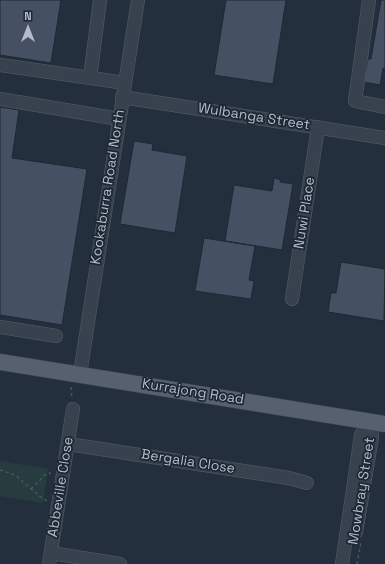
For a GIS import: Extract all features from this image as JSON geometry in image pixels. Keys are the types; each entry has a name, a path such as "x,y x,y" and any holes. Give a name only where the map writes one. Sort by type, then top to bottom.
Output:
{"main road":[{"name":"Kurrajong Road","path":"0,362 75,379 377,422"}],"street":[{"path":"90,78 100,0"},
{"name":"Kookaburra Road North","path":"75,379 138,0"},
{"path":"370,0 354,101 385,108"},
{"path":"0,65 125,83"},
{"name":"Wulbanga Street","path":"122,97 385,138"},
{"path":"0,99 119,119"},
{"name":"Nuwi Place","path":"292,299 318,127"},
{"path":"0,327 56,336"},
{"name":"Abbeville Close","path":"50,559 73,409"},
{"name":"Mowbray Street","path":"342,564 361,435 377,422"},
{"name":"Mowbray Street","path":"350,564 372,437 377,422"},
{"name":"Bergalia Close","path":"68,444 289,478 307,483"},
{"path":"50,559 120,564"}],"path":[{"path":"73,409 75,379"},
{"path":"0,470 15,475 44,500 58,503"},
{"path":"31,489 48,473 63,474"}],"green space":[{"path":"0,461 48,469 43,503 0,496"}],"building":[{"path":"0,0 61,0 51,63 0,55"},
{"path":"226,0 286,0 273,84 214,75"},
{"path":"381,0 385,0 385,68 383,68 380,85 364,82 368,59 371,59"},
{"path":"0,107 19,110 12,158 87,169 62,325 0,315"},
{"path":"134,141 153,144 152,150 187,156 175,233 120,224"},
{"path":"274,178 281,180 280,182 293,184 282,250 225,241 234,185 272,191"},
{"path":"204,238 255,246 249,280 254,281 251,299 195,291"},
{"path":"341,262 385,269 384,321 328,312 331,293 336,293"}]}
